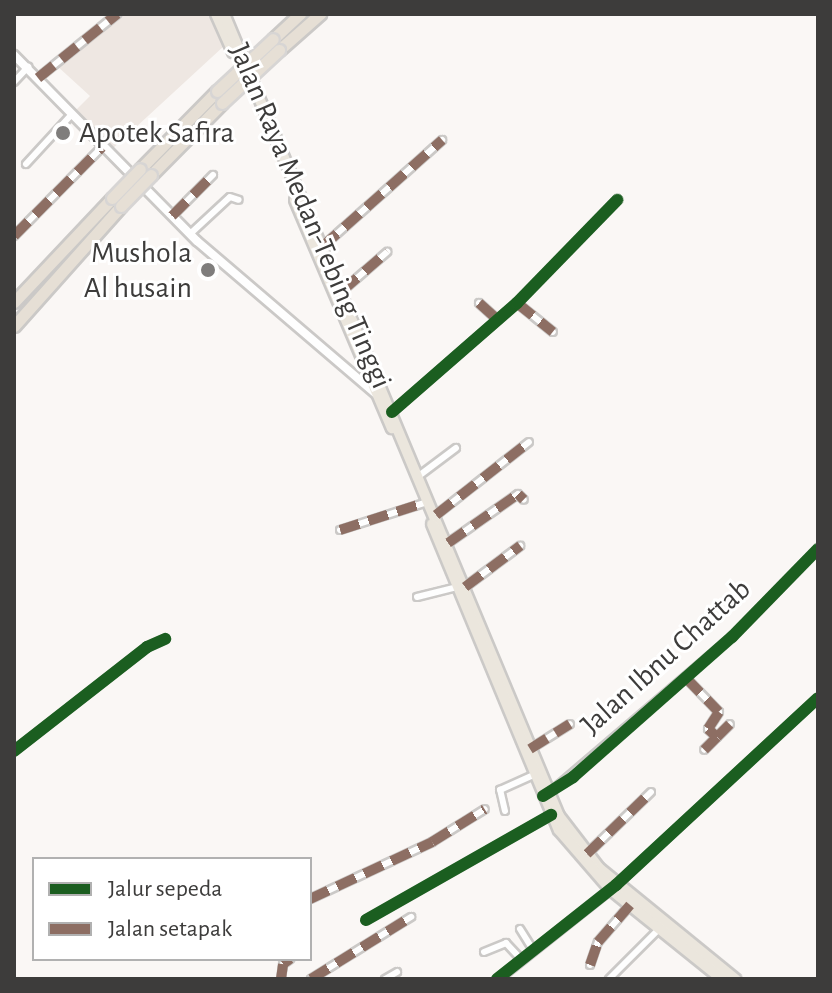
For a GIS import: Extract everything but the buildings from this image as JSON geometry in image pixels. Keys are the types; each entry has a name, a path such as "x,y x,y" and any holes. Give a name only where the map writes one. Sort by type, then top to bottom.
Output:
{"highway":[{"name":"Jalan Raya Medan-Tebing Tinggi","path":"216,14 362,376 392,412 420,475 533,775 613,887 630,905 722,979"},
{"name":"Jalan Raya Medan-Tebing Tinggi","path":"224,14 342,291 424,503 530,749 551,815 581,861 735,979"},
{"path":"14,302 116,202 151,175 276,45 300,14"},
{"path":"14,326 140,169 217,91 320,14"}],"main road":[{"path":"14,55 190,234 362,376"}],"street":[{"path":"38,78 117,14"},
{"path":"14,82 28,67"},
{"path":"26,164 72,114"},
{"path":"322,247 442,140"},
{"path":"14,236 102,147"},
{"path":"172,216 213,175"},
{"path":"190,234 230,197 239,200"},
{"path":"392,412 517,303 617,200"},
{"path":"342,291 387,252"},
{"path":"479,303 498,320"},
{"path":"517,303 553,332"},
{"path":"436,515 529,442"},
{"path":"420,475 456,448"},
{"path":"448,543 518,494 524,500"},
{"path":"340,530 424,503"},
{"path":"417,597 461,587 520,546"},
{"name":"Jalan Ibnu Chattab","path":"546,795 686,678 818,549"},
{"path":"14,751 147,647 165,639"},
{"path":"686,678 719,712 708,729 717,737"},
{"path":"497,979 613,887 818,698"},
{"path":"530,749 570,724"},
{"path":"704,750 730,724"},
{"path":"505,811 500,790 533,775"},
{"path":"587,854 651,792"},
{"path":"312,898 432,842 485,809"},
{"path":"366,920 551,815"},
{"path":"590,965 598,942 630,905"},
{"path":"311,979 411,917"},
{"path":"609,979 660,928"},
{"path":"520,929 533,950"},
{"path":"484,952 490,954 506,943 521,959"},
{"path":"281,979 283,964 287,961"},
{"path":"385,979 397,972"}],"shaded area":[{"path":"123,14 211,14 224,46 110,151 74,112 90,96 56,65"}],"marked path":[{"path":"38,78 117,14"},
{"path":"322,247 442,140"},
{"path":"14,236 102,147"},
{"path":"172,216 213,175"},
{"path":"342,291 387,252"},
{"path":"479,303 498,320"},
{"path":"517,303 553,332"},
{"path":"436,515 529,442"},
{"path":"448,543 518,494 524,500"},
{"path":"340,530 424,503"},
{"path":"465,587 520,546"},
{"path":"686,678 719,712 708,729 717,737 704,750"},
{"path":"530,749 570,724"},
{"path":"717,737 730,724"},
{"path":"587,854 651,792"},
{"path":"312,898 432,842 485,809"},
{"path":"590,965 598,942 630,905"},
{"path":"311,979 411,917"},
{"path":"281,979 283,964 287,961"}],"cycle path":[{"path":"392,412 517,303 617,200"},
{"path":"543,796 573,777 732,637 818,549"},
{"path":"14,751 147,647 165,639"},
{"path":"497,979 616,885 818,698"},
{"path":"366,920 551,815"}],"place":[{"name":"Apotek Safira","path":"63,133"},
{"name":"Mushola Al husain","path":"208,270"}]}
